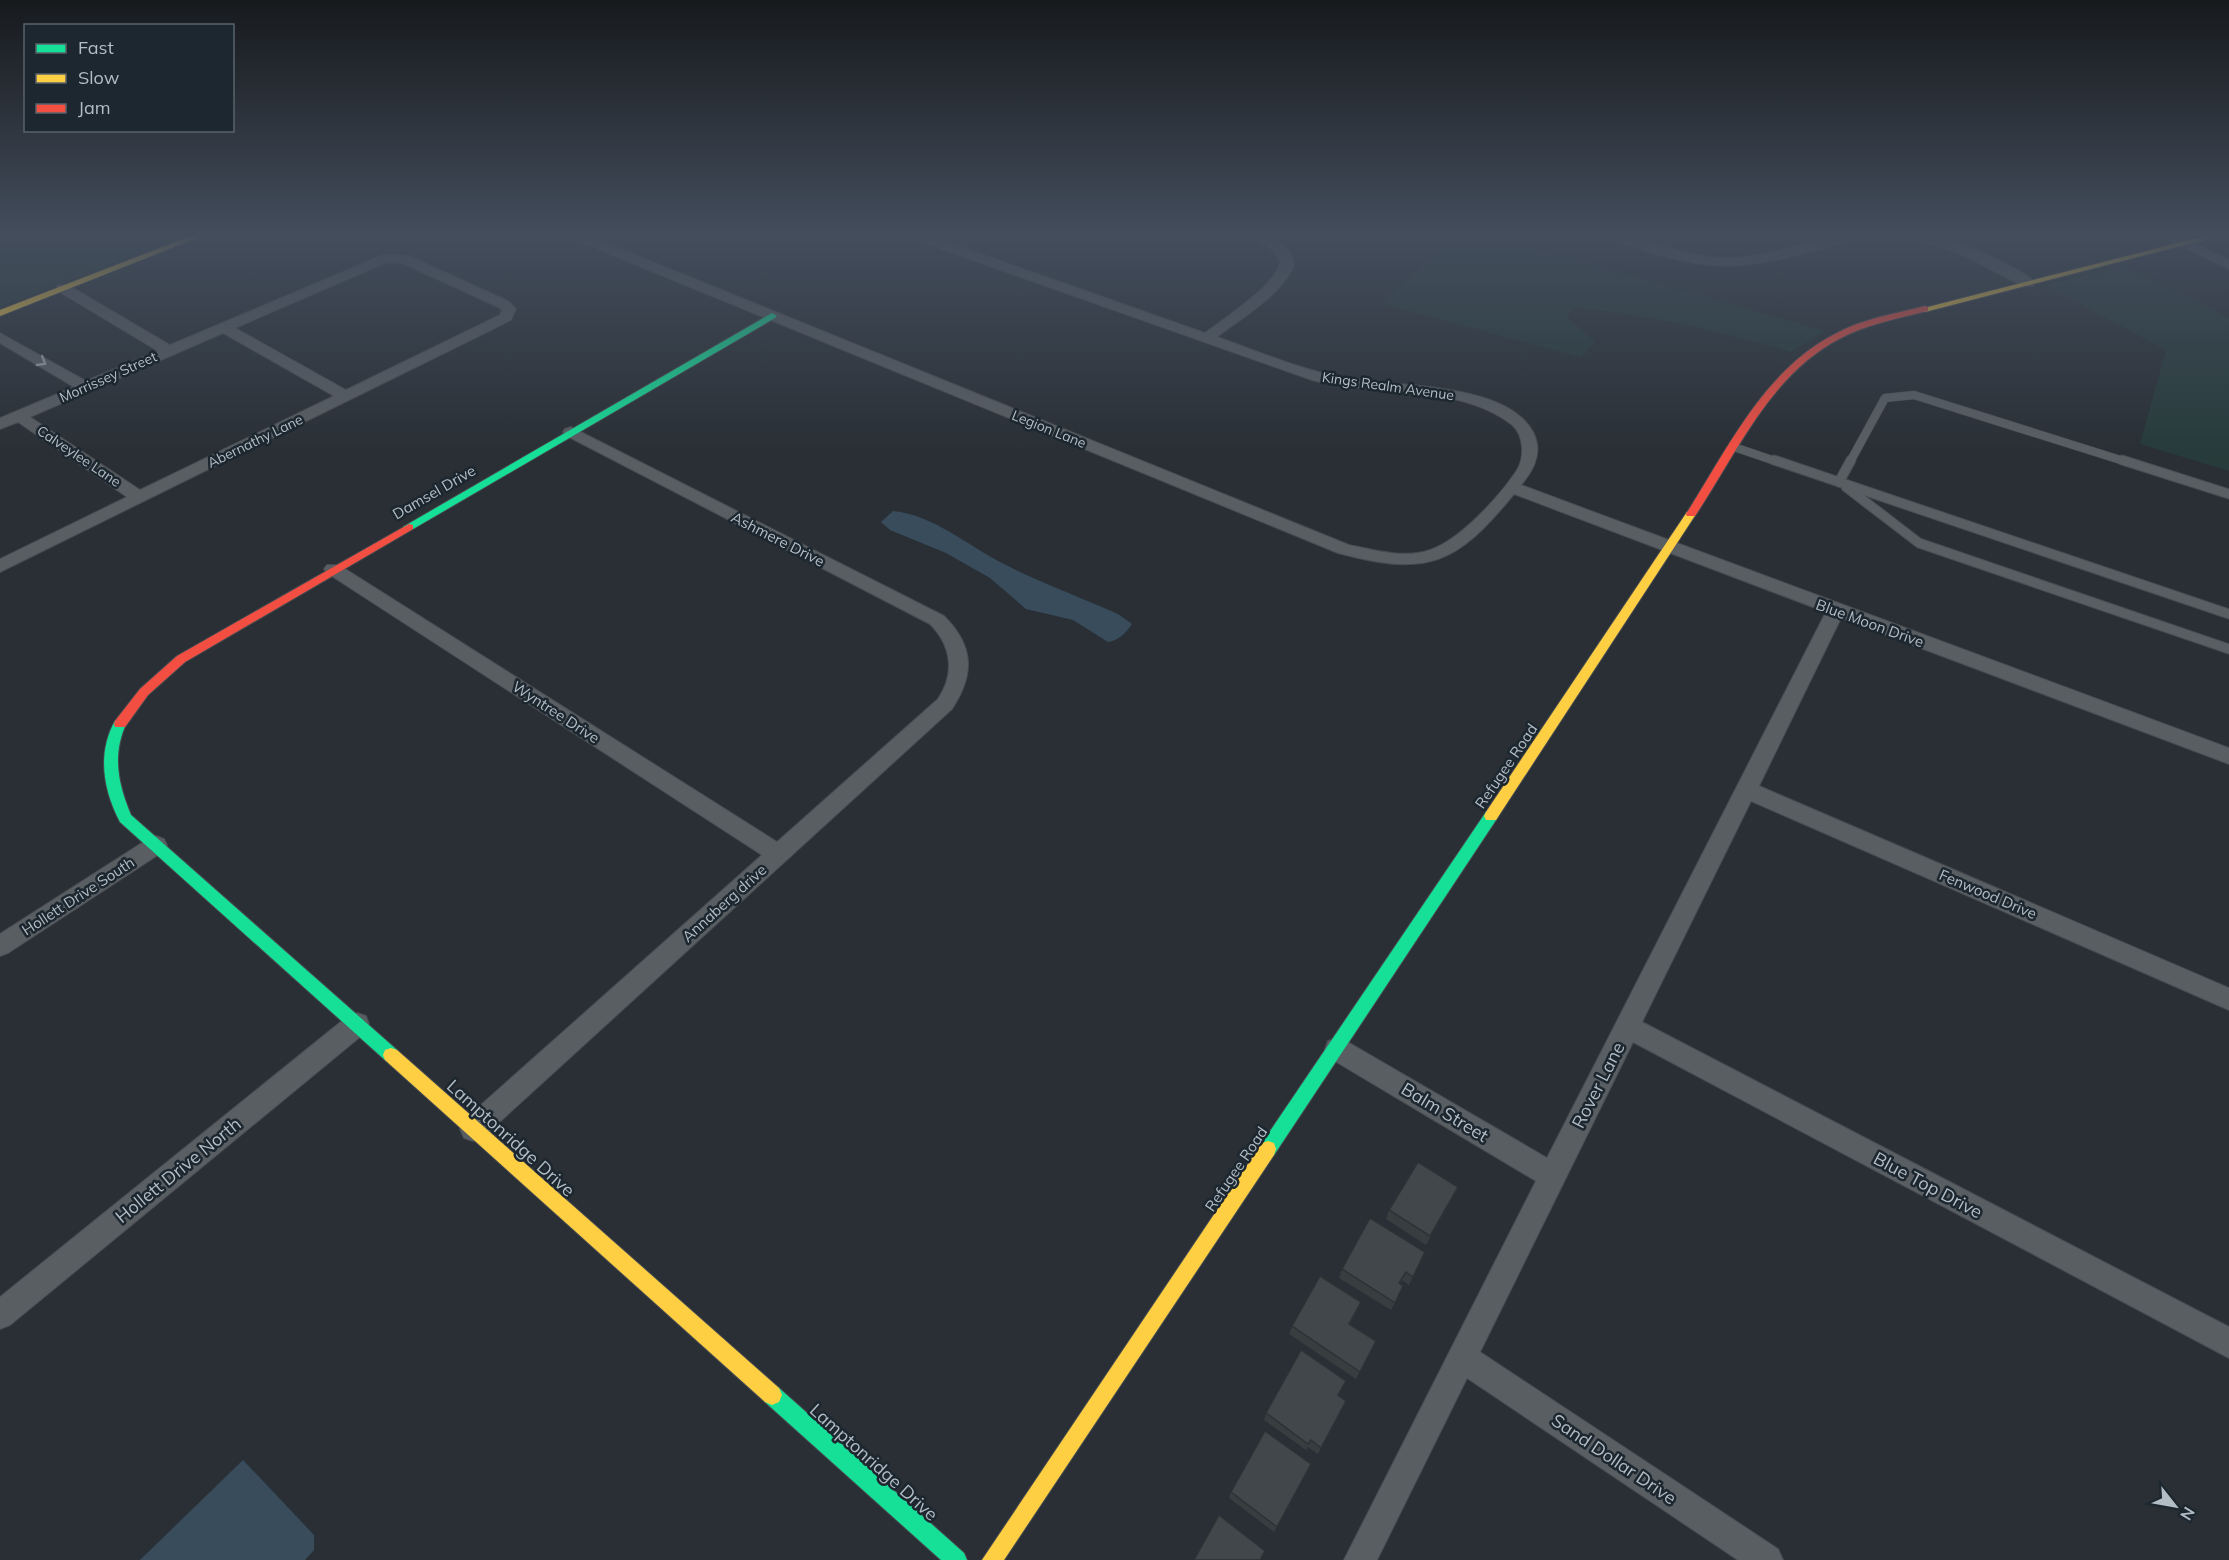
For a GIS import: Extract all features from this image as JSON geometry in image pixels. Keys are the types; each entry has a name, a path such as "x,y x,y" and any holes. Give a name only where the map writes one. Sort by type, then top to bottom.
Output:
{"street":[{"path":"0,313 16,307"},
{"path":"95,307 169,351"},
{"name":"Morrissey Street","path":"0,424 270,307"},
{"name":"Morrissey Street","path":"506,307 509,309 508,313"},
{"name":"Legion Lane","path":"750,307 1344,549 1392,560 1439,554 1458,545 1471,535 1511,488"},
{"name":"Kings Realm Avenue","path":"1118,307 1317,376 1350,384 1456,395 1487,403 1518,422 1528,433 1533,446 1526,470 1511,488"},
{"path":"1207,338 1247,307"},
{"name":"Refugee Road","path":"992,1560 1337,1049 1671,547 1774,386 1814,347 1832,337 1863,325 1934,307"},
{"name":"Abernathy Lane","path":"0,566 484,328 508,313"},
{"name":"Damsel Drive","path":"126,713 141,694 181,659 772,316"},
{"path":"223,327 346,396"},
{"path":"0,337 85,387"},
{"name":"Calveylee Lane","path":"19,416 139,497"},
{"name":"Ashmere Drive","path":"571,432 937,620 954,638 959,656 959,668"},
{"name":"Blue Moon Drive","path":"1511,488 2229,756"},
{"path":"1418,558 1426,575"},
{"name":"Wyntree Drive","path":"333,569 778,854"},
{"name":"Rover Lane","path":"1360,1560 1836,610"},
{"name":"Annaberg drive","path":"473,1129 945,704 956,688 959,668"},
{"name":"Lamptonridge Drive","path":"126,713 112,742 108,772 113,796 125,818 957,1560"},
{"name":"Fenwood Drive","path":"1747,790 2229,999"},
{"name":"Hollett Drive South","path":"0,946 156,845"},
{"name":"Hollett Drive North","path":"0,1315 357,1024"},
{"name":"Blue Top Drive","path":"1628,1027 2229,1343"},
{"name":"Balm Street","path":"1337,1049 1553,1176"},
{"name":"Sand Dollar Drive","path":"1461,1357 1767,1560"}],"lane":[{"path":"1839,482 1885,398 1914,395 2229,494"},
{"path":"1734,447 2229,614"},
{"path":"1839,482 1919,543 2229,648"}],"green space":[{"path":"1393,307 1740,307 1825,331 1791,352 1683,324 1629,314 1573,308 1567,317 1595,342 1581,357"},
{"path":"2086,307 2206,307 2229,318 2229,471 2140,444 2166,350"}],"water":[{"path":"893,511 923,518 1004,564 1118,614 1132,624 1122,636 1108,642 1073,620 1026,609 990,578 946,553 890,530 881,522"},
{"path":"243,1460 314,1535 314,1550 305,1560 140,1560"}],"building":[{"path":"1418,1162 1458,1187 1430,1236 1389,1210"},
{"path":"1370,1218 1425,1252 1413,1277 1406,1272 1399,1283 1403,1286 1395,1303 1342,1269"},
{"path":"1320,1276 1361,1302 1349,1324 1376,1341 1360,1372 1292,1326"},
{"path":"1301,1350 1346,1381 1338,1395 1346,1401 1321,1448 1311,1440 1308,1444 1266,1413"},
{"path":"1265,1431 1311,1464 1277,1527 1231,1492"},
{"path":"1219,1515 1265,1551 1260,1560 1194,1560"}],"traffic: fast":[{"path":"409,527 772,316"},
{"path":"120,724 111,748 110,759 116,795 125,818 391,1055"},
{"path":"1268,1149 1491,816"},
{"path":"772,1395 957,1560"}],"traffic: slow":[{"path":"0,313 16,307"},
{"path":"1925,309 1934,307"},
{"path":"1491,816 1691,514"},
{"path":"391,1055 772,1395"},
{"path":"992,1560 1268,1149"}],"traffic: jam":[{"path":"1691,514 1754,415 1792,369 1814,350 1848,331 1925,309"},
{"path":"120,724 144,692 181,659 409,527"}]}
